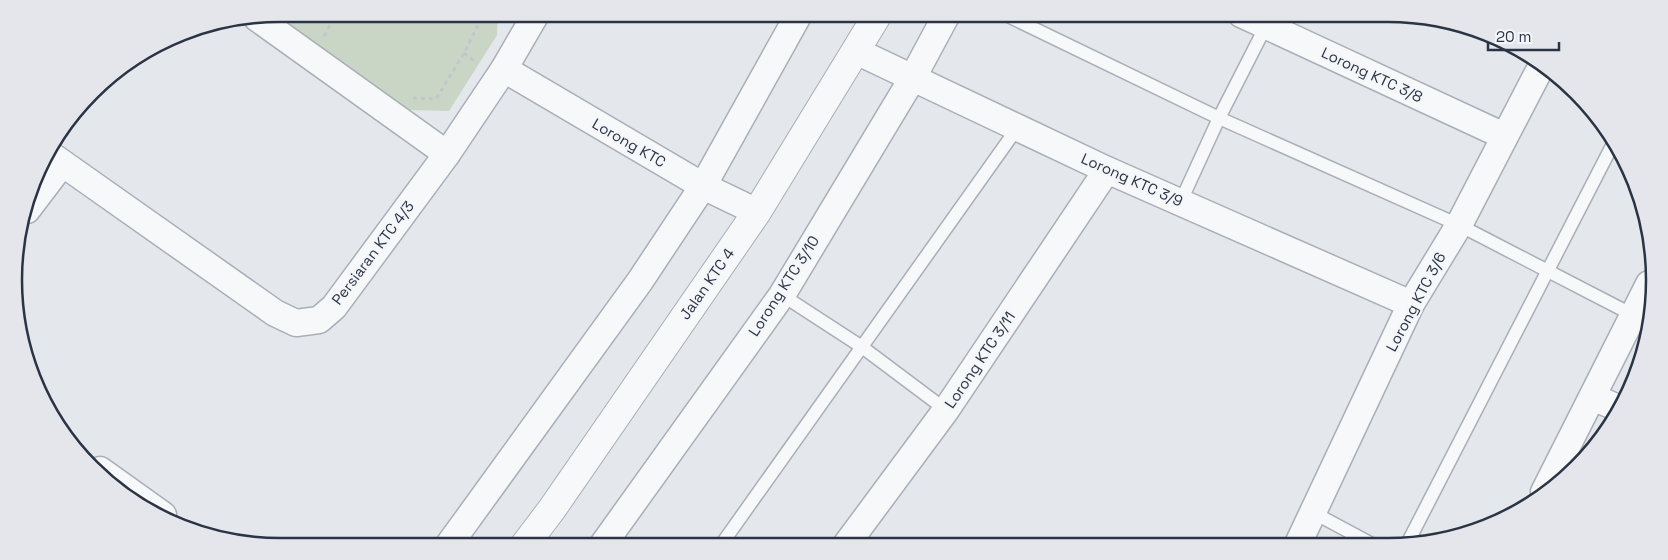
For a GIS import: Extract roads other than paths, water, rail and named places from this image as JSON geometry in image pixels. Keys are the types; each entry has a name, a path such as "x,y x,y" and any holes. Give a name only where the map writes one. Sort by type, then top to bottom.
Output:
{"street":[{"name":"Persiaran KTC 4/3","path":"55,158 275,313 296,323 318,320 334,307 447,154 504,69 531,22"},
{"path":"454,538 640,281 703,186 794,22"},
{"name":"Jalan KTC 4","path":"530,538 558,501 757,212 873,22"},
{"name":"Lorong KTC 3/10","path":"608,538 782,295 912,79 943,22"},
{"name":"Lorong KTC 3/8","path":"1273,22 1504,136"},
{"path":"264,23 447,154"},
{"name":"Lorong KTC 3/9","path":"856,51 1107,170 1411,304"},
{"name":"Lorong KTC","path":"504,69 703,186 757,212"},
{"name":"Lorong KTC 3/6","path":"1301,538 1411,304 1459,225 1539,71"},
{"path":"41,185 55,158"},
{"name":"Lorong KTC 3/11","path":"851,538 946,410 1107,170"},
{"path":"1550,480 1643,300"},
{"path":"1593,397 1613,406"}],"lane":[{"path":"1021,22 1219,118 1459,225 1547,271 1643,300"},
{"path":"1181,201 1219,118 1268,22"},
{"path":"726,538 1018,127"},
{"path":"1411,536 1610,150"},
{"path":"782,295 862,347 946,410"},
{"path":"1314,513 1361,538"}]}
